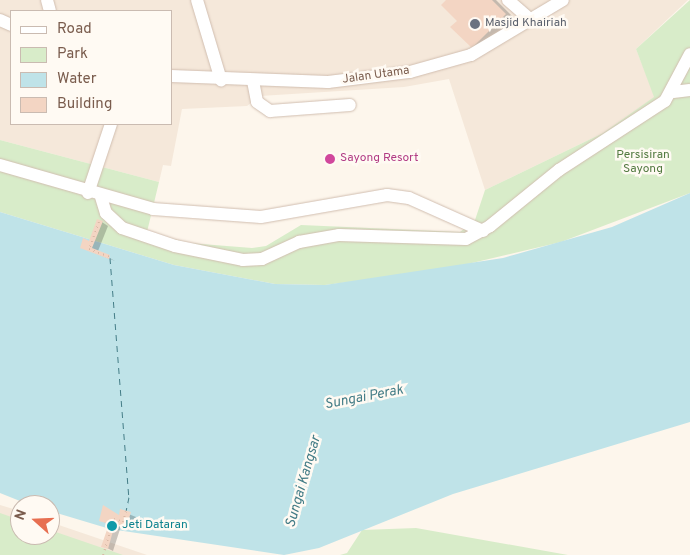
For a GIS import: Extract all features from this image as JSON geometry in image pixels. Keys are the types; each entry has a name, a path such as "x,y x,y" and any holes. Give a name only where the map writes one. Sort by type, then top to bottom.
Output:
{"street":[{"path":"197,0 221,80"},
{"path":"508,0 532,21"},
{"name":"Jalan Utama","path":"172,76 221,80 328,82 410,72 471,55 532,21 563,0"},
{"path":"101,197 106,213 122,228 175,246 243,260 262,259 299,242 339,235 466,239 484,231 526,193 650,114 673,92 690,54"},
{"path":"253,81 257,102 270,111 350,105"},
{"path":"673,92 690,90"},
{"path":"88,193 111,125"},
{"path":"0,165 101,197 153,209 261,217 386,195 409,198 484,231"}],"path":[{"path":"100,220 89,249 110,257"},
{"path":"103,555 114,519 123,522 126,510"}],"shaded area":[{"path":"0,0 688,0 636,49 655,97 603,133 485,190 449,79 404,87 260,96 247,106 182,109 171,166 163,165 159,182 0,140"},
{"path":"0,505 10,508 10,545 60,545 60,525 147,555 0,555"}],"green space":[{"name":"Persisiran Sayong","path":"690,0 690,193 561,242 438,271 325,285 275,284 174,265 0,212 0,140 159,182 147,232 189,243 252,248 266,246 301,225 460,232 475,220 485,190 603,133 654,97 636,49"},
{"path":"0,513 10,516 10,545 60,545 60,533 123,555 0,555"},
{"path":"416,528 568,555 340,555 347,553 362,530"}],"water":[{"path":"690,193 690,422 453,494 319,548 284,555 110,529 60,514 60,495 10,495 10,497 0,493 0,212 174,265 275,284 325,285 503,258 612,227"}],"building":[{"name":"Masjid Khairiah","path":"446,0 492,0 506,14 472,48 450,27 457,21 441,5"},
{"path":"97,219 103,221 92,248 110,255 109,259 80,248 83,238 89,241"},
{"name":"Jeti Dataran","path":"103,505 119,515 120,509 131,512 126,528 115,524 108,549 101,547 109,524 99,521"}],"ferry route":[{"path":"110,258 129,497 126,511"}],"place":[{"name":"Masjid Khairiah","path":"475,24"},
{"name":"Sayong Resort","path":"330,159"},
{"name":"Jeti Dataran","path":"112,526"}],"water label":[{"name":"Sungai Perak","path":"364,398"},
{"name":"Sungai Kangsar","path":"304,482"}]}
